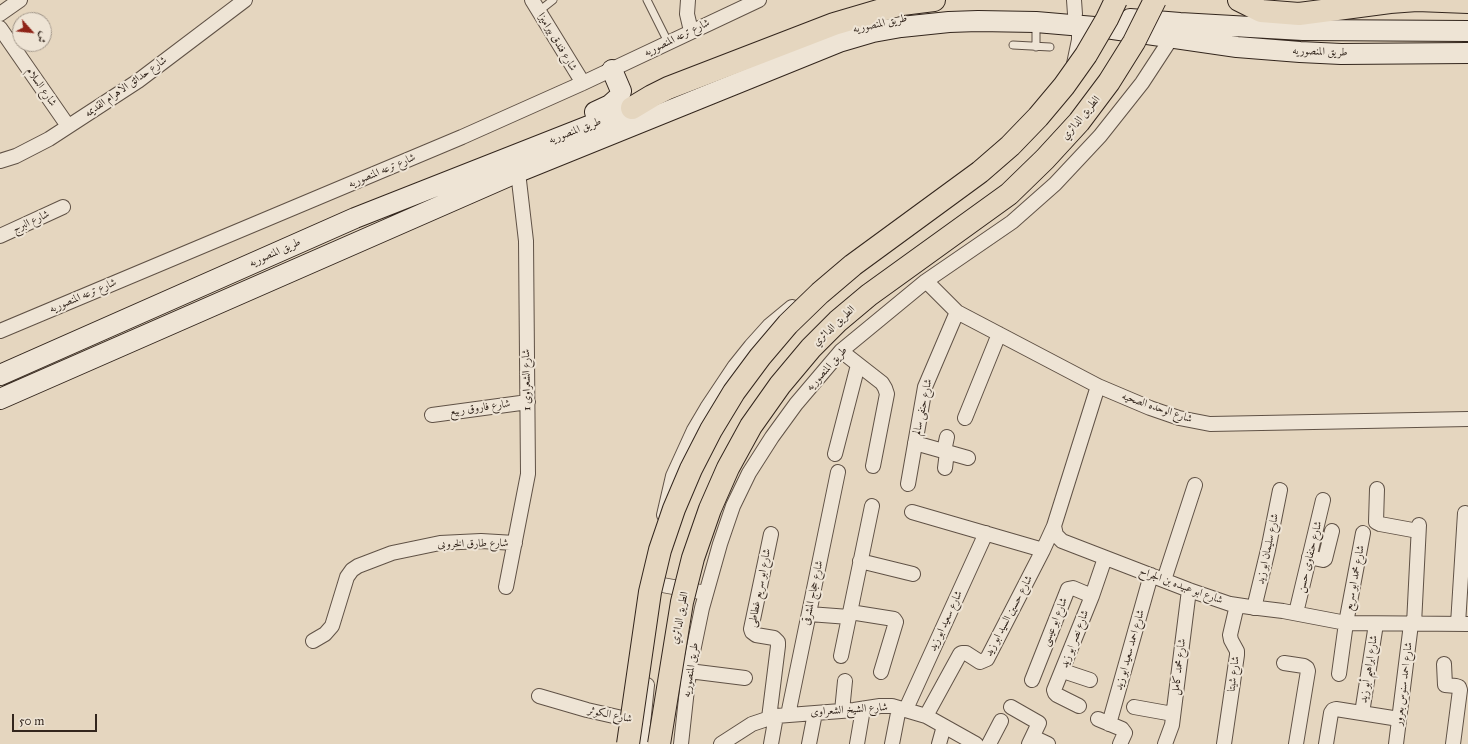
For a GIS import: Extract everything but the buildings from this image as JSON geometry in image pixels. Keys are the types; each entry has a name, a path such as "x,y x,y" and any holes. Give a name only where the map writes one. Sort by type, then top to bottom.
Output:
{"highway":[{"path":"632,108 652,96 676,85 834,24 902,4 934,0"},
{"path":"628,744 650,592 660,550 674,509 691,469 711,430 734,392 760,357 788,324 820,293 853,265 980,172 1010,146 1038,117 1064,86 1086,55 1116,0"},
{"name":"الطريق الدائري","path":"659,744 682,602 693,558 713,502 728,468 751,426 780,385 811,348 838,321 869,294 1009,194 1045,159 1079,122 1110,82 1134,42 1155,0"},
{"path":"1239,0 1261,11 1299,14 1417,0 1468,2"}],"main road":[{"name":"طريق المنصوريه","path":"0,375 355,218 632,108 840,33 893,20 921,16 987,12 1037,17"},
{"name":"طريق المنصوريه","path":"0,399 518,172 839,42 873,32 901,27 949,22 1037,17 1076,13 1176,30 1237,47 1341,54 1468,53"},
{"name":"طريق المنصوريه","path":"1176,30 1468,31"},
{"path":"534,146 553,131 610,105 619,98 621,91 612,70"},
{"path":"104,329 112,349"}],"street":[{"path":"0,14 20,0"},
{"name":"شارع حدائق الاهرام القديمه","path":"0,161 16,156 49,139 138,81 230,4 245,0"},
{"path":"688,0 687,14 691,31"},
{"name":"شارع ترعه المنصوريه","path":"0,330 462,137 612,70 691,31 759,0"},
{"name":"شارع فندق بيراميزا","path":"535,5 583,83"},
{"path":"641,744 664,513 673,476 706,408 735,366 769,326 793,306 998,152 1048,104 1058,93 1073,68 1079,40 1076,13"},
{"name":"شارع السلام","path":"0,28 68,126"},
{"name":"طريق المنصوريه","path":"682,737 689,671 706,593 720,544 734,506 749,473 772,437 796,404 841,351 926,281 1012,222 1055,184 1100,136 1142,83 1176,30"},
{"name":"شارع الشعراوى 1","path":"506,587 528,474 526,241 518,172"},
{"name":"شارع البرج","path":"0,236 63,207"},
{"name":"شارع الوحده الصحيه","path":"926,281 957,312 1098,386 1150,408 1179,418 1210,424 1468,419"},
{"name":"شارع حنفى سالم","path":"908,484 925,387 957,312"},
{"path":"965,418 999,334"},
{"path":"841,351 882,383 887,394 873,466"},
{"path":"836,454 858,365"},
{"path":"1054,526 1098,386"},
{"name":"شارع فاروق ربيع","path":"432,415 528,402"},
{"path":"945,468 947,436"},
{"path":"915,443 968,458"},
{"name":"شارع حجاج المشرقى","path":"778,716 809,614 838,472"},
{"path":"1164,580 1195,485"},
{"name":"شارع احمد سنوس بعرور","path":"1377,489 1376,522 1380,524 1418,528 1412,624 1396,744"},
{"name":"شارع سليمان ابو زيد","path":"1254,608 1280,490"},
{"name":"شارع حنفاوى حسن","path":"1296,613 1323,500"},
{"path":"841,656 872,506"},
{"path":"912,512 1043,550"},
{"path":"1463,624 1465,513"},
{"name":"شارع حسين السيد ابو زيد","path":"926,716 962,652 980,662 986,659 1054,526"},
{"name":"شارع ابو عبيده بن الجراح","path":"1054,526 1056,535 1062,541 1189,590 1238,605 1296,613 1346,623 1463,624"},
{"path":"1309,557 1323,560 1325,559 1332,531"},
{"name":"شارع سعيد ابو زيد","path":"892,744 902,708 986,533"},
{"name":"شارع محمد ابو سريع","path":"1339,674 1346,623 1363,533"},
{"name":"شارع ابو سريع غطاطى","path":"771,534 752,632 756,635 774,638 778,642 778,716"},
{"name":"شارع طارق الخروبى","path":"313,641 325,634 332,626 347,577 352,570 358,566 392,553 440,543 515,543"},
{"name":"شارع نصر ابو زيد","path":"1079,706 1054,693 1054,690 1063,671 1092,596 1105,558"},
{"path":"860,561 913,574"},
{"name":"شارع احمد سعيد ابو زيد","path":"1120,744 1125,733 1122,729 1103,721 1151,575"},
{"path":"657,584 706,593"},
{"name":"شارع ابو عيسى","path":"1032,680 1068,589 1073,588 1092,596"},
{"name":"شارع محمد كامل","path":"1165,744 1169,736 1173,714 1189,590"},
{"name":"شارع شيتا","path":"1224,744 1237,655 1230,635 1238,605"},
{"path":"809,614 849,615 894,620 896,622 881,672"},
{"name":"شارع ابراهيم أبو زيد","path":"1362,713 1376,624"},
{"path":"1284,663 1304,666 1308,671 1296,744"},
{"path":"1444,664 1445,685 1459,687 1460,690 1453,744"},
{"path":"689,671 745,678"},
{"path":"1063,671 1090,680"},
{"path":"842,711 846,681"},
{"name":"شارع الكوثر","path":"539,696 587,710 643,722 682,737"},
{"name":"شارع الشيخ الشعراوى","path":"721,744 752,724 778,716 863,709 880,706 902,708 926,716 974,743"},
{"path":"1011,707 1039,723 1031,740 1048,744"},
{"path":"1134,707 1173,714"},
{"path":"857,744 863,709"},
{"path":"1326,744 1333,710 1336,709 1399,719"},
{"path":"809,744 815,713"},
{"path":"771,744 778,716"},
{"path":"989,744 1001,722"},
{"path":"939,744 944,726"}],"lane":[{"path":"535,5 553,0"},
{"path":"647,0 668,42"},
{"path":"1036,46 1037,17"},
{"path":"1013,45 1050,47"}]}
